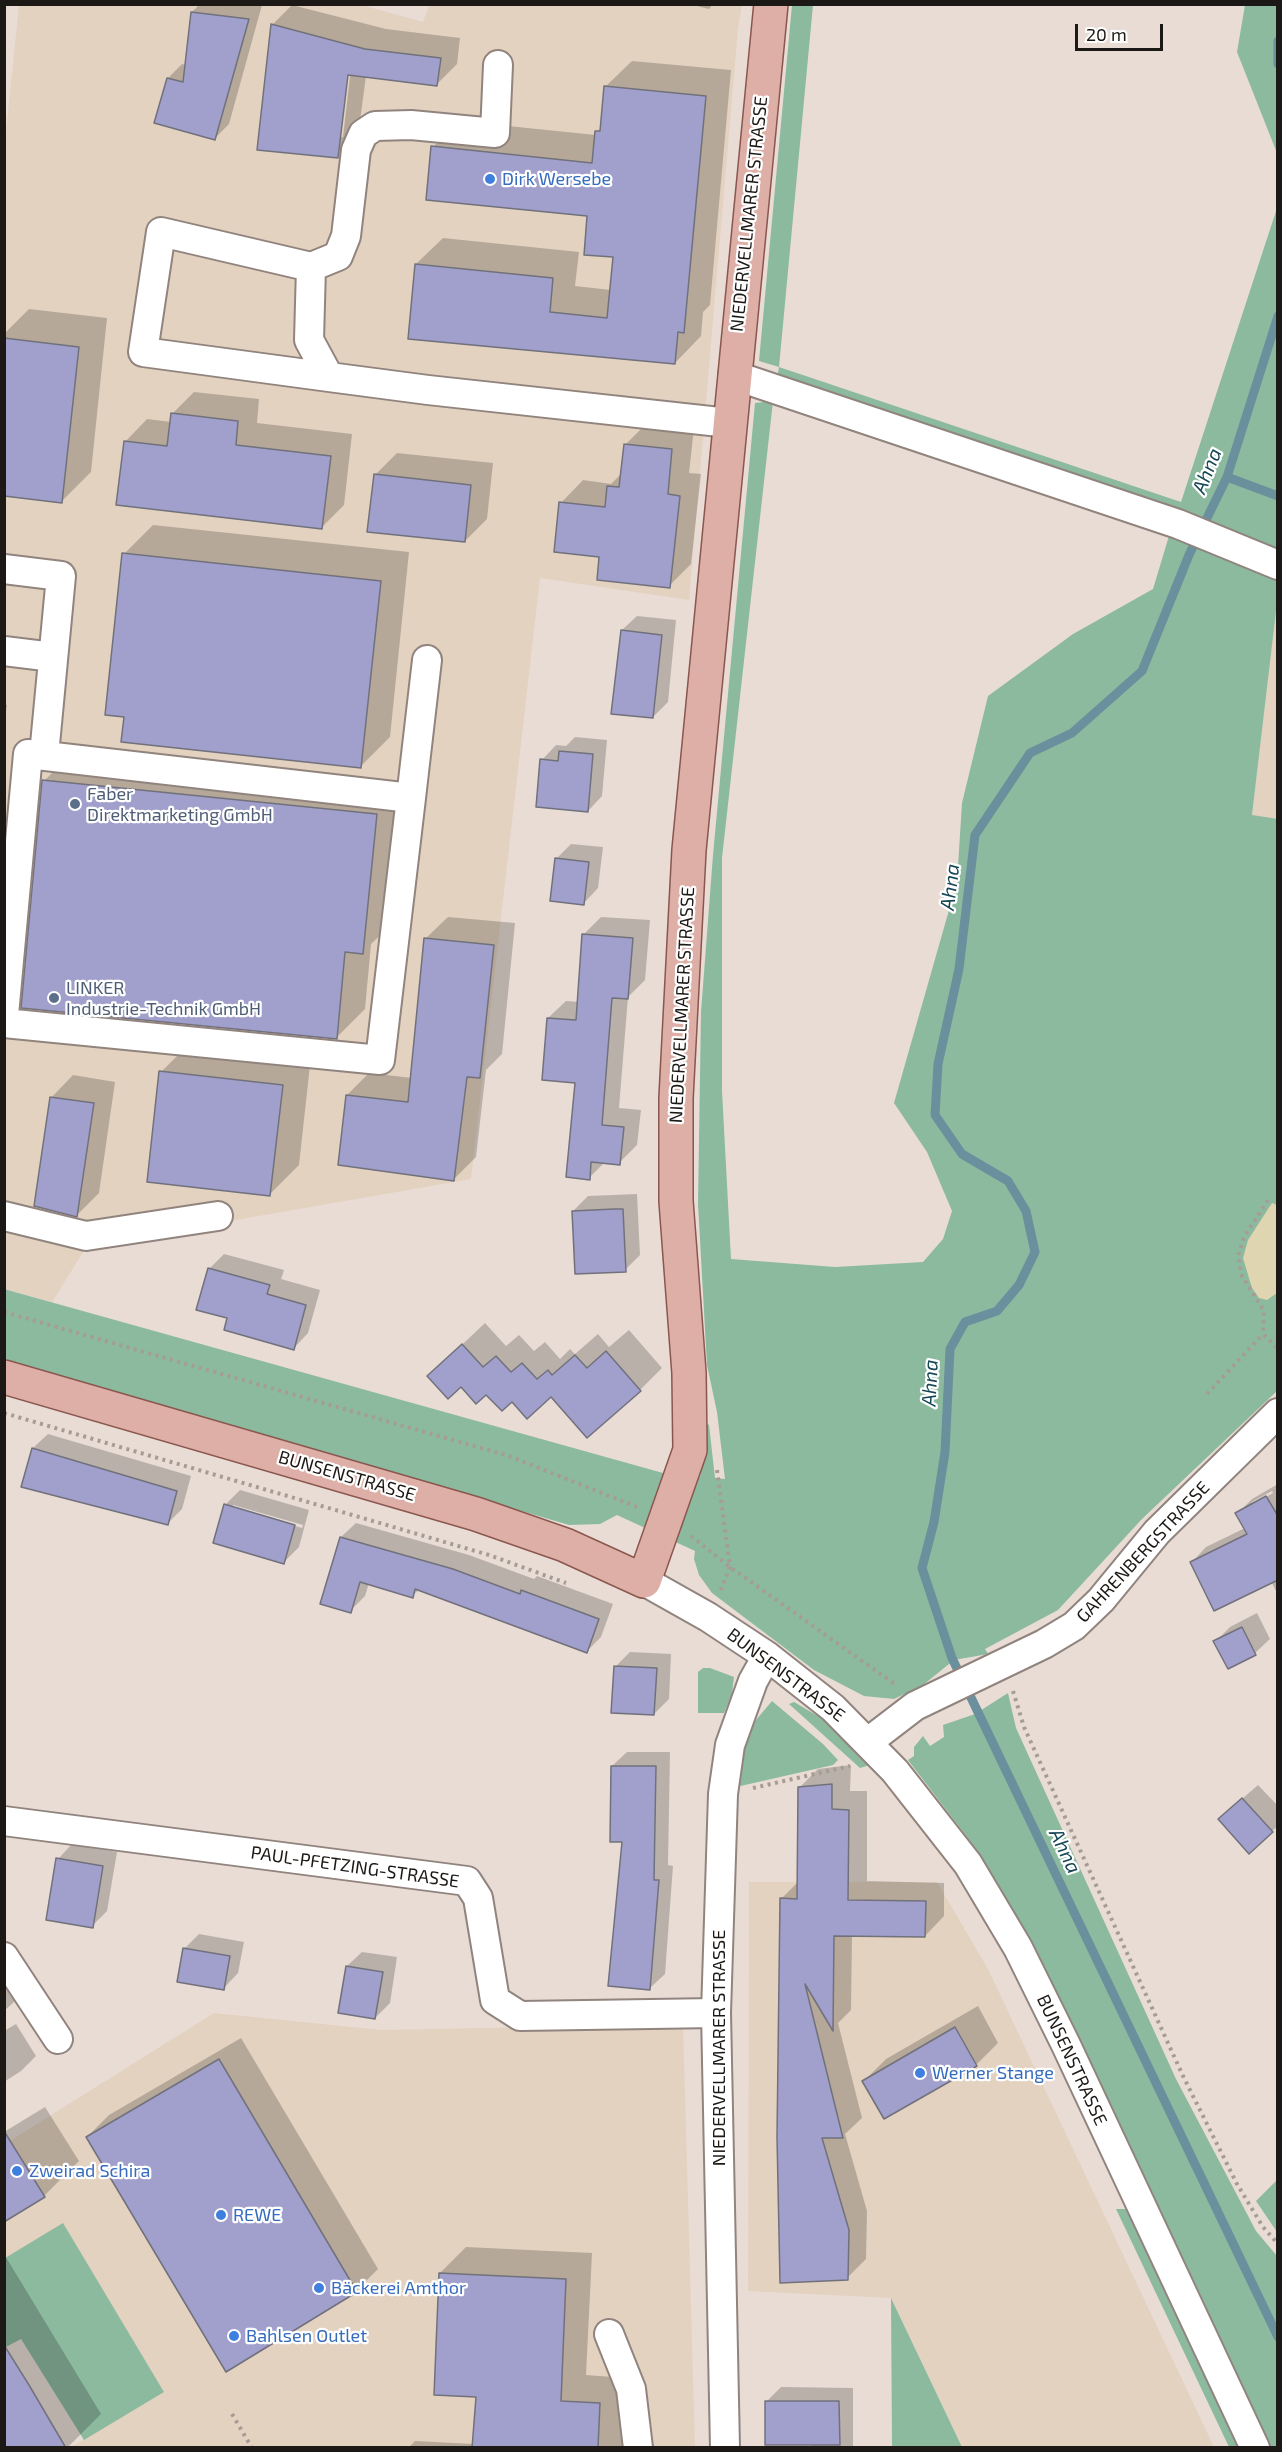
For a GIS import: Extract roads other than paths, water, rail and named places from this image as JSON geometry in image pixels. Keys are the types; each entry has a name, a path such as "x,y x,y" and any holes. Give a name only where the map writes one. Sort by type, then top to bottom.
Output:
{"main road":[{"name":"NIEDERVELLMARER STRASSE","path":"644,1581 690,1450 689,1373 676,1201 676,1098 689,850 733,375 771,4"},
{"name":"BUNSENSTRASSE","path":"4,1377 476,1514 565,1545 644,1581"}],"street":[{"path":"498,64 495,133 411,125 375,126 363,134 356,150 346,236 338,256 311,267 161,232 143,352 329,377 729,423"},
{"path":"311,267 309,340 329,377"},
{"path":"733,375 1179,524 1278,565"},
{"path":"4,569 61,576 44,755"},
{"path":"4,651 53,657"},
{"path":"4,1023 380,1060 427,660"},
{"path":"4,1015 28,754 411,798"},
{"path":"4,1216 86,1236 218,1216"},
{"name":"GAHRENBERGSTRASSE","path":"868,1742 915,1706 930,1699 1004,1679 1074,1626 1101,1600 1157,1532 1278,1413"},
{"name":"BUNSENSTRASSE","path":"644,1581 708,1617 767,1656 833,1708 868,1742 927,1810 968,1864 1018,1948 1255,2448"},
{"name":"NIEDERVELLMARER STRASSE","path":"725,2448 716,2013 723,1794 730,1745 753,1681 767,1656"},
{"name":"PAUL-PFETZING-STRASSE","path":"4,1821 468,1881 478,1898 495,2000 519,2016 716,2013"},
{"path":"4,1957 58,2039"},
{"path":"609,2334 631,2389 638,2448"}],"waterway":[{"name":"Ahna","path":"1278,41 1278,64"},
{"name":"Ahna","path":"1278,316 1227,477 1189,555 1142,671 1072,733 1030,753 975,835 959,969 938,1064 935,1115 962,1154 1008,1181 1026,1211 1035,1252 1019,1285 997,1311 965,1322 950,1349 945,1452 934,1522 922,1568 952,1658 1278,2337"},
{"path":"1227,477 1278,496"}],"place":[{"name":"Dirk Wersebe","path":"490,179"},
{"name":"Faber Direktmarketing GmbH","path":"75,804"},
{"name":"LINKER Industrie-Technik GmbH","path":"54,998"},
{"name":"Werner Stange","path":"920,2073"},
{"name":"Zweirad Schira","path":"17,2171"},
{"name":"REWE","path":"221,2215"},
{"name":"Bäckerei Amthor","path":"319,2288"},
{"name":"Bahlsen Outlet","path":"234,2336"}]}
